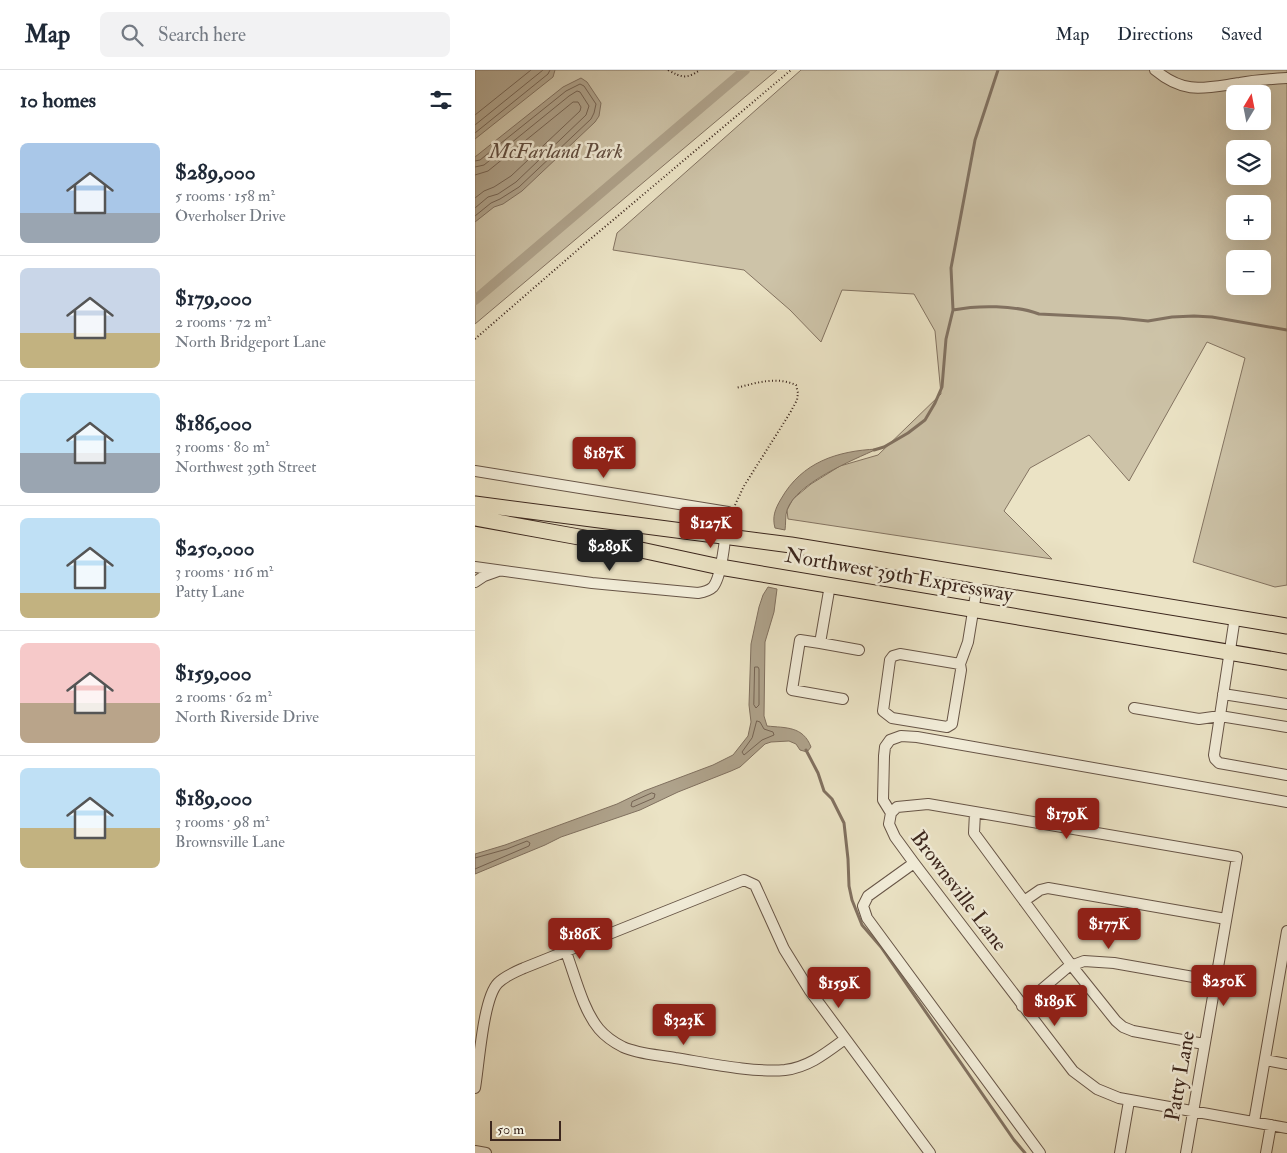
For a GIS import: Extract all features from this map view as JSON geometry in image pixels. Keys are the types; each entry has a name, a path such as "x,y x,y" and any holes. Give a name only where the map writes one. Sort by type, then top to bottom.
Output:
{"highway":[{"name":"Northwest 39th Expressway","path":"475,504 726,536 979,575 1287,626"},
{"name":"Northwest 39th Expressway","path":"475,518 590,539 720,567 1287,662"}],"street":[{"path":"1155,70 1162,77 1177,84 1198,89 1287,78"},
{"path":"475,471 728,512 726,536 714,586 707,591 698,593 592,583 475,567"},
{"path":"475,582 484,576 499,571"},
{"path":"960,664 900,654 893,656 890,660 883,711 893,718 947,727 952,724 961,670 960,664 968,642 979,575"},
{"path":"819,643 830,586"},
{"path":"1235,617 1213,755 1217,762 1287,775"},
{"path":"843,699 792,690 800,640 859,650"},
{"path":"1223,694 1287,704"},
{"path":"1135,708 1199,719 1220,716 1287,727"},
{"name":"Brownsville Lane","path":"1287,802 917,737 901,736 890,740 885,747 883,800 891,813 889,824 895,836 1073,1071 1097,1089 1129,1101 1287,1128"},
{"path":"891,813 897,807 928,804 975,812 973,833 1072,966 1116,1021 1123,1027 1133,1031 1204,1044"},
{"name":"Patty Lane","path":"975,812 1237,857 1186,1153"},
{"path":"914,863 868,896 863,906 867,918 1040,1153"},
{"path":"475,1088 487,1006 491,992 498,983 511,974 744,880 755,885 784,950 810,990 930,1153"},
{"path":"1024,901 1041,890 1048,888 1227,919"},
{"path":"1254,1122 1287,931"},
{"path":"566,952 589,1014 599,1029 625,1048 648,1054 714,1064 763,1070 785,1070 805,1065 824,1055 845,1039"},
{"path":"1022,1006 1068,967 1085,961 1114,963 1215,981"},
{"path":"1265,1060 1287,1064"},
{"path":"1120,1153 1129,1101"},
{"path":"1266,1153 1271,1125"},
{"path":"475,1151 486,1153"}],"path":[{"path":"668,70 678,76 688,77 700,70"},
{"path":"475,339 791,70"},
{"path":"728,512 734,507 744,486 785,422 797,400 798,393 796,385 774,380 736,388"}],"green space":[{"name":"McFarland Park","path":"475,70 777,70 475,324"},
{"path":"801,70 1287,70 1287,585 1275,587 1193,562 1245,358 1207,342 1129,481 1089,435 1030,468 1004,511 1052,559 788,519 787,510 793,499 811,484 840,466 878,455 941,394 935,331 914,294 842,290 821,342 790,310 744,270 613,250 617,233"}],"water":[{"path":"475,70 555,70 553,77 475,139"},
{"path":"581,78 587,82 601,103 599,116 595,122 522,191 503,204 494,207 475,222 475,157 563,87"},
{"path":"877,449 840,466 801,491 792,500 787,510 785,530 775,528 775,513 781,499 799,476 810,467 848,452"},
{"path":"768,587 777,589 774,612 765,642 764,716 767,726 793,729 803,735 811,747 807,752 800,750 796,744 789,741 765,744 740,767 678,792 640,810 561,837 475,874 475,854 617,804 733,755 748,736 751,722 749,705 751,644 759,607"}],"waterway":[{"path":"475,300 745,70"},
{"path":"874,450 884,447 908,433 925,420 942,387 946,339 953,310 951,268 975,140 998,70"},
{"path":"953,310 974,307 996,307 1019,309 1039,314 1148,321 1172,317 1212,317 1287,330"},
{"path":"806,750 818,773 824,791 832,799 844,823 849,886 852,900 862,925 881,947 1014,1140 1025,1153"}]}
